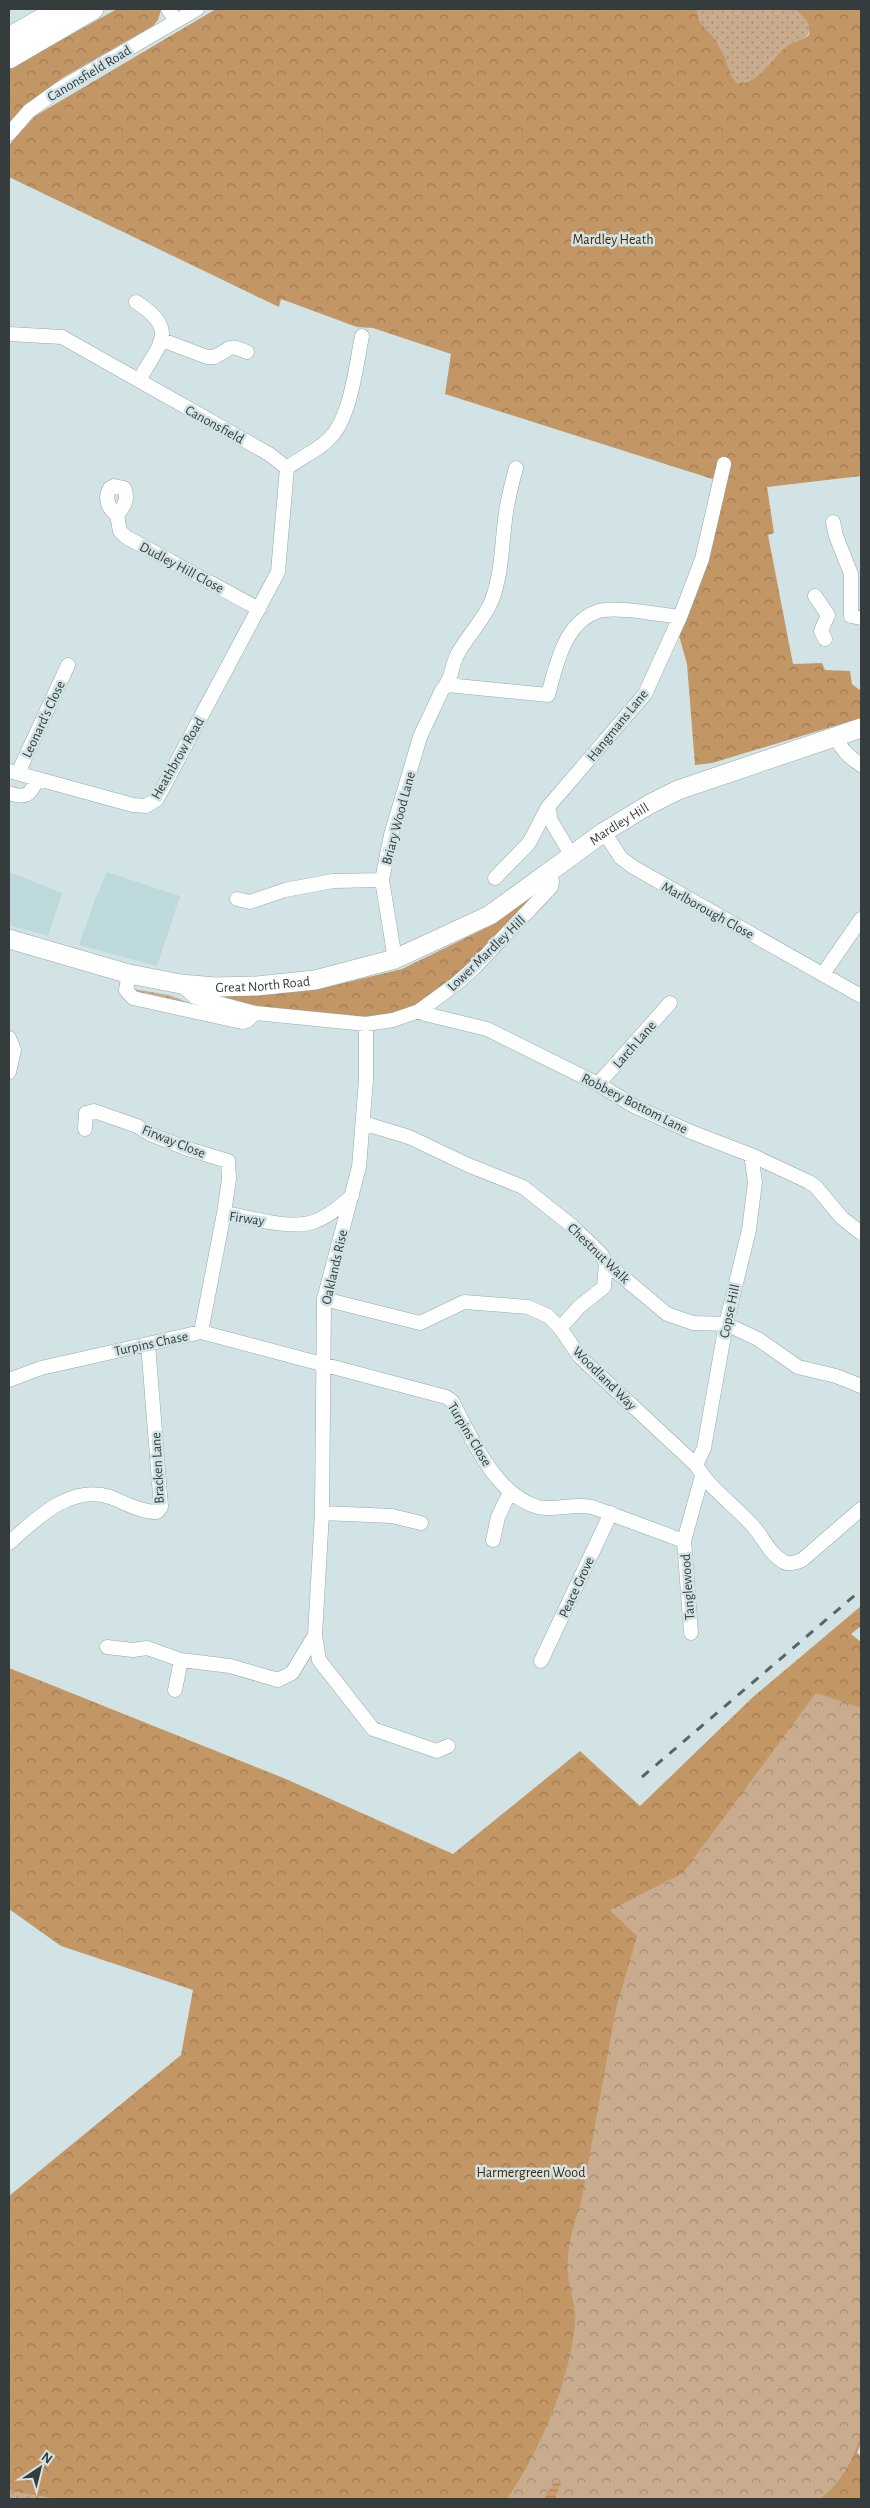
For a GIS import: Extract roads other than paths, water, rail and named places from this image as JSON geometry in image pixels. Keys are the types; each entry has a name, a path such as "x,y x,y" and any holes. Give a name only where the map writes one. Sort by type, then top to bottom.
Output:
{"highway":[{"path":"9,38 60,9"},
{"path":"9,58 93,9"}],"main road":[{"name":"Mardley Hill","path":"395,959 490,915 548,875 604,832 650,804 678,790 861,728"},
{"name":"Great North Road","path":"9,939 129,974 181,984 215,995 257,986 314,980 395,959"}],"street":[{"path":"168,9 176,21"},
{"name":"Canonsfield Road","path":"9,134 29,111 61,88 197,9"},
{"path":"136,302 156,317 163,332 162,340 139,380"},
{"name":"Canonsfield","path":"9,334 62,337 269,454 287,468"},
{"path":"259,609 278,572 287,468 329,440 336,431 349,398 362,336"},
{"path":"162,340 214,358 226,348 233,346 247,352"},
{"name":"Hangmans Lane","path":"495,878 529,843 548,807 645,694 680,617 702,560 724,464"},
{"name":"Briary Wood Lane","path":"395,959 382,880 391,835 420,737 442,690 447,685 456,657 470,632 488,608 495,589 500,574 508,502 516,468"},
{"name":"Dudley Hill Close","path":"117,515 120,531 126,537 259,609"},
{"path":"828,616 856,617 851,574 836,536 833,522"},
{"path":"815,596 828,616"},
{"name":"Heathbrow Road","path":"13,772 133,805 146,806 154,802 259,609"},
{"path":"447,685 548,695 560,655 572,632 583,620 598,611 638,611 680,617"},
{"path":"825,639 821,631 828,616"},
{"name":"Leonard's Close","path":"13,772 68,665"},
{"path":"836,736 839,746 848,756 861,765"},
{"path":"9,793 22,797 27,796 32,792 37,779"},
{"path":"548,807 551,821 572,856"},
{"name":"Marlborough Close","path":"604,832 621,858 633,867 861,996"},
{"name":"Lower Mardley Hill","path":"215,995 255,1013 366,1024 394,1020 419,1011 437,1000 475,967 545,895 552,884 548,875"},
{"path":"237,900 250,902 286,890 333,881 382,880"},
{"path":"823,974 861,919"},
{"name":"Lower Mardley Hill","path":"129,974 126,990 132,998 242,1022 248,1020 255,1013"},
{"name":"Larch Lane","path":"598,1084 670,1003"},
{"name":"Robbery Bottom Lane","path":"419,1011 487,1030 598,1084 634,1106 691,1132 751,1155 816,1187 842,1218 861,1233"},
{"name":"Oaklands Rise","path":"107,1647 133,1650 147,1648 181,1660 230,1666 278,1680 292,1674 315,1635 322,1513 324,1299 360,1167 366,1080 366,1024"},
{"path":"9,1038 14,1050 9,1072"},
{"name":"Firway Close","path":"85,1129 86,1113 94,1111 188,1148 228,1160 229,1179 224,1213"},
{"name":"Chestnut Walk","path":"363,1123 409,1136 468,1165 523,1187 572,1226 601,1254 606,1263 667,1314 681,1320 726,1324 758,1339 798,1367 836,1376 861,1386"},
{"name":"Copse Hill","path":"699,1471 726,1324 749,1230 755,1182 751,1155"},
{"name":"Firway","path":"201,1332 224,1213 278,1223 312,1223 331,1213 352,1196"},
{"path":"604,1287 606,1263"},
{"path":"560,1328 579,1307 604,1287 629,1283"},
{"name":"Woodland Way","path":"324,1299 420,1322 464,1302 528,1307 548,1316 560,1328 580,1357 753,1525 769,1549 784,1563 794,1563 802,1560 861,1509"},
{"name":"Turpins Chase","path":"9,1380 41,1368 201,1332 323,1364"},
{"name":"Bracken Lane","path":"9,1543 29,1525 70,1497 92,1493 146,1512 157,1512 161,1507 148,1344"},
{"name":"Turpins Close","path":"323,1364 437,1394 452,1401 479,1453 510,1492 538,1507 582,1505 611,1513 684,1541"},
{"path":"684,1541 699,1471"},
{"path":"493,1540 498,1517 510,1492"},
{"path":"322,1513 392,1516 421,1523"},
{"name":"Peace Grove","path":"541,1661 611,1513"},
{"name":"Tanglewood","path":"684,1541 691,1633"},
{"path":"315,1635 319,1660 374,1729 437,1751 448,1746"},
{"path":"175,1690 181,1660"}],"railway":[{"path":"642,1777 861,1590"}],"park label":[{"name":"Mardley Heath","path":"613,239"},
{"name":"Harmergreen Wood","path":"531,2172"}]}
